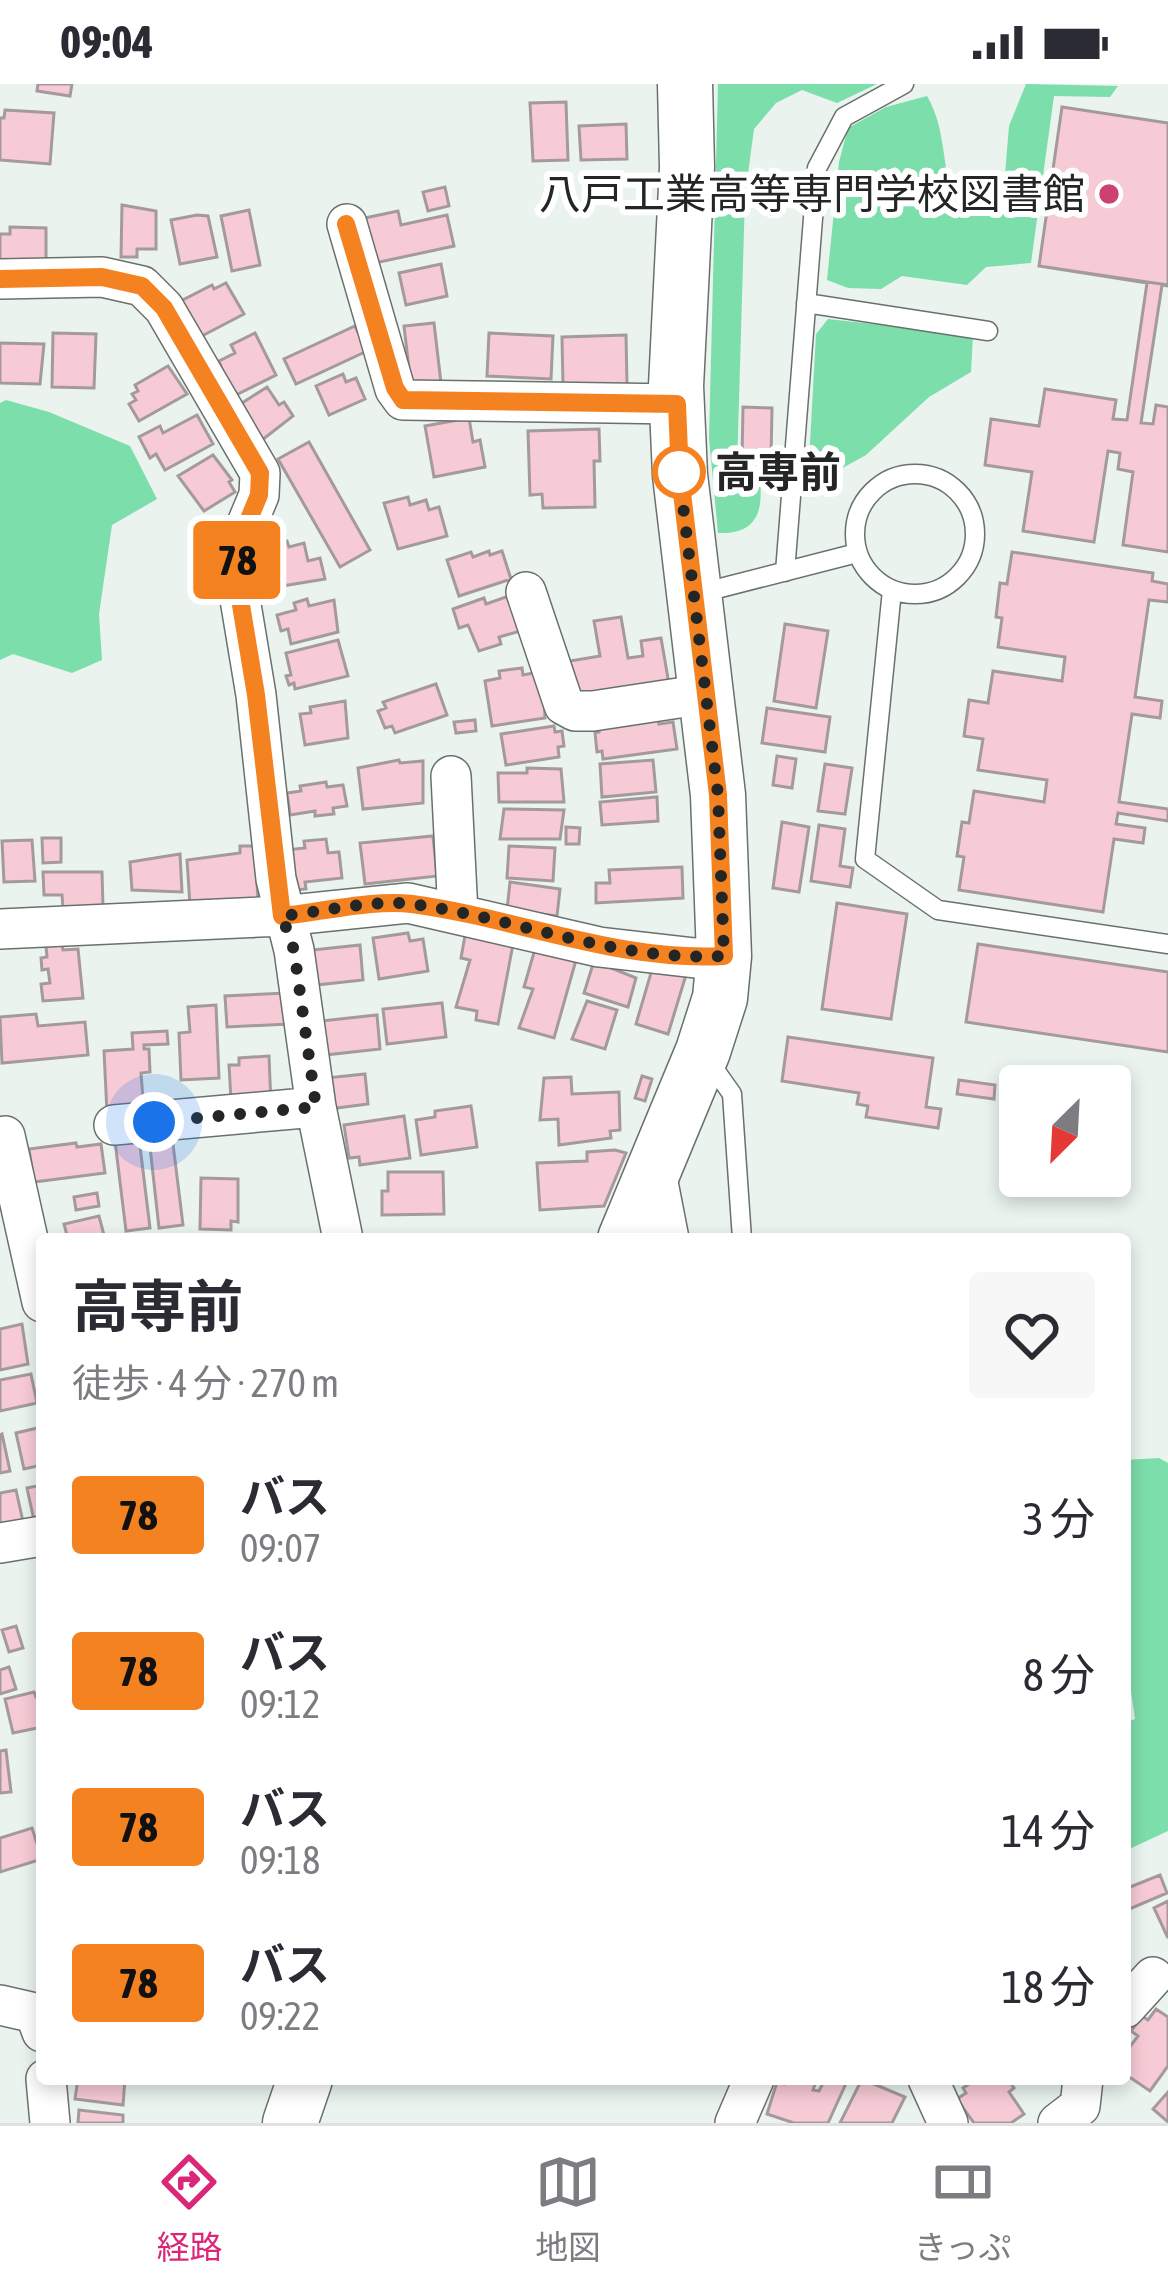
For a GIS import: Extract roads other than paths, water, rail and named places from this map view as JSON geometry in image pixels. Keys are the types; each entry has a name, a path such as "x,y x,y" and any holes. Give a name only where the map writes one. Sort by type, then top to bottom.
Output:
{"street":[{"path":"628,1233 703,1052 720,998 724,956 718,795 680,476 677,404 686,84"},
{"path":"346,224 395,388 403,400 677,404"},
{"path":"0,279 102,277 142,286 164,308 260,473 259,495 235,569 256,695 282,916 294,950 316,1107 342,1233"},
{"path":"526,592 564,704 593,711 705,694"},
{"path":"451,776 458,914"},
{"path":"0,929 282,916 408,903 599,946 695,958 724,956"},
{"path":"114,1126 316,1107"},
{"path":"5,1136 36,1275"},
{"path":"655,1167 668,1233"},
{"path":"0,1543 36,1537"},
{"path":"1131,2001 1153,1977"},
{"path":"0,2006 36,2017"},
{"path":"47,2085 50,2123"},
{"path":"290,2123 302,2085"},
{"path":"735,2123 751,2085"},
{"path":"931,2085 948,2123"},
{"path":"1058,2123 1080,2106 1082,2085"}],"lane":[{"path":"784,572 818,168 844,117 904,84"},
{"path":"806,303 988,331"},
{"path":"921,473 952,486 972,514 974,548 968,564 956,578 926,593 892,590 865,569 857,553 856,519 873,489 887,479 921,473"},
{"path":"692,596 857,553"},
{"path":"892,590 865,859 938,910 1168,944"},
{"path":"703,1052 732,1094 742,1233"}],"place":[{"name":"八戸工業高等専門学校図書館","path":"1109,194"},
{"name":"高専前","path":"679,472"}]}
